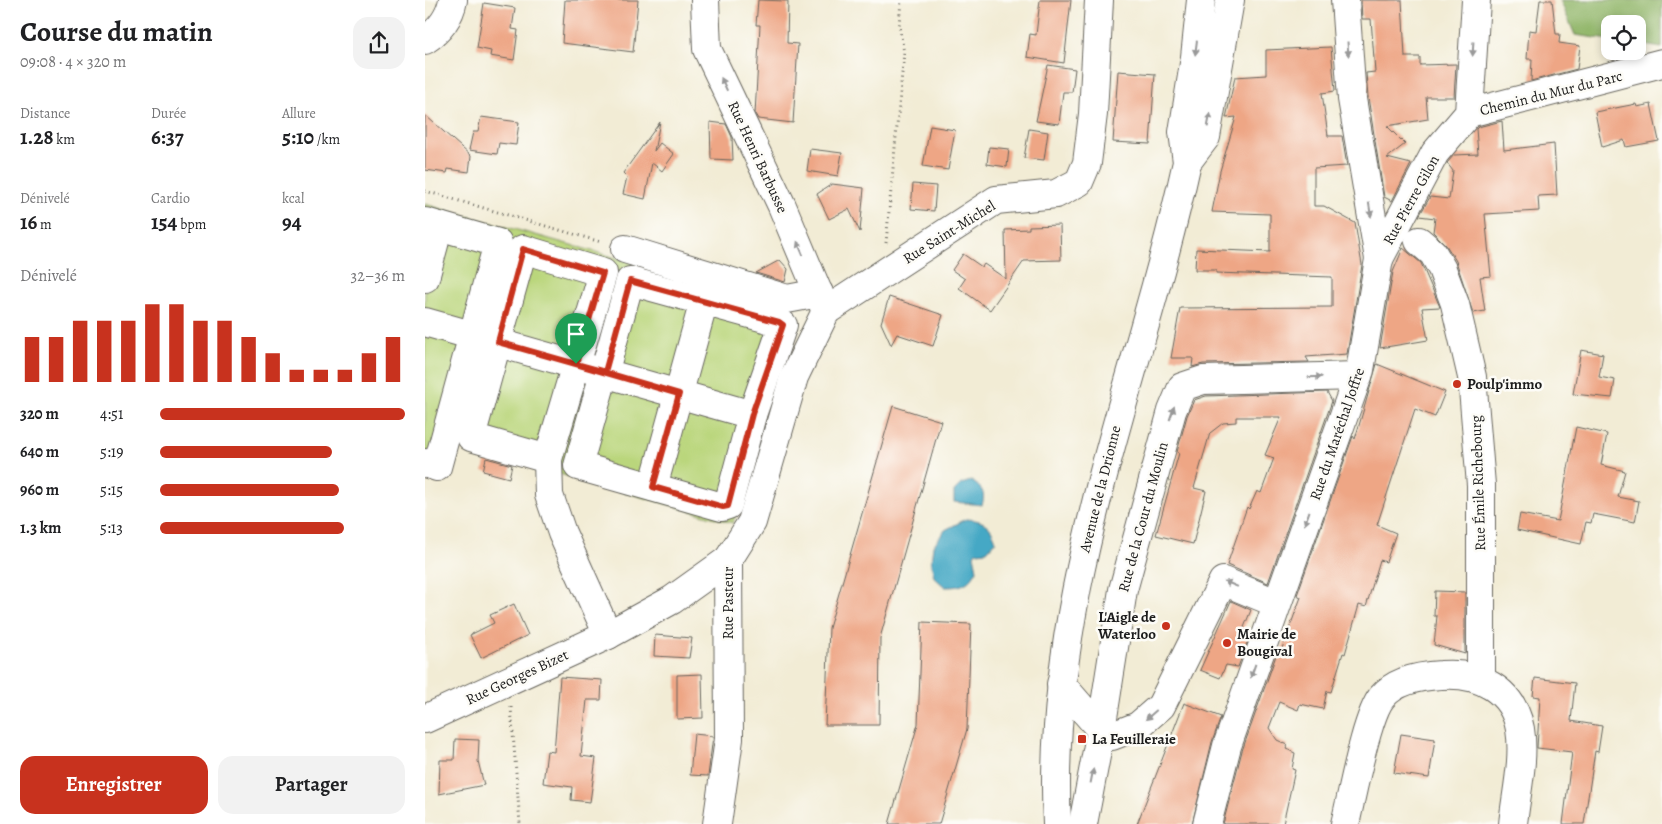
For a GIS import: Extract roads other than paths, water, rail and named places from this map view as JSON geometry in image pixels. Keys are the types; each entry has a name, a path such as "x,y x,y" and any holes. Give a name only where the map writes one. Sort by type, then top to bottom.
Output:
{"street":[{"path":"425,40 447,18 451,12 453,0"},
{"name":"Rue Henri Barbusse","path":"705,0 707,49 782,206 823,302"},
{"name":"Rue Saint-Michel","path":"823,302 894,266 996,200 1056,194 1079,182 1087,163 1093,114 1099,0"},
{"name":"Avenue de la Drionne","path":"1187,162 1183,132 1195,57 1201,0"},
{"name":"Avenue de la Drionne","path":"1057,824 1061,684 1077,581 1110,449 1187,162 1206,137 1231,0"},
{"name":"Rue du Maréchal Joffre","path":"1207,824 1227,746 1358,376 1379,259 1352,99 1345,0"},
{"path":"1469,114 1476,0"},
{"name":"Chemin du Mur du Parc","path":"1469,114 1662,63"},
{"name":"Rue Pierre Gilon","path":"1379,259 1435,154 1469,114"},
{"path":"425,278 432,224 498,243 471,437 548,465"},
{"name":"Rue Émile Richebourg","path":"1419,241 1433,253 1442,269 1455,304 1472,377 1481,485 1481,679"},
{"path":"425,464 437,467 485,339 523,249 603,273 548,465 549,495 562,533 609,635"},
{"path":"625,249 787,298 823,302"},
{"path":"630,281 779,322 783,325 752,414 728,506 723,507 578,466 605,372 630,281"},
{"path":"653,487 704,301"},
{"name":"Rue Pasteur","path":"717,824 729,739 728,560 752,522 794,378 823,302"},
{"path":"425,322 752,414"},
{"name":"Rue de la Cour du Moulin","path":"1083,824 1101,730 1123,590 1172,411 1183,386 1203,380 1358,376"},
{"name":"Rue Georges Bizet","path":"425,719 609,635 672,600 728,560"},
{"path":"1061,684 1101,730 1112,736 1138,726 1161,706 1223,581 1276,604"},
{"path":"1345,824 1372,716 1383,696 1405,681 1455,674 1481,679 1498,689 1513,706 1520,730 1520,762 1513,824"}],"water":[{"path":"971,481 982,491 984,497 982,505 954,502 954,491 961,484"},
{"path":"966,519 986,524 992,531 996,541 987,551 976,552 974,555 977,570 968,582 960,586 945,587 934,577 931,563 933,546 945,530"}],"place":[{"name":"Poulp'immo","path":"1457,384"},
{"name":"L'Aigle de Waterloo","path":"1166,626"},
{"name":"Mairie de Bougival","path":"1227,643"},
{"name":"La Feuilleraie","path":"1082,739"}]}
